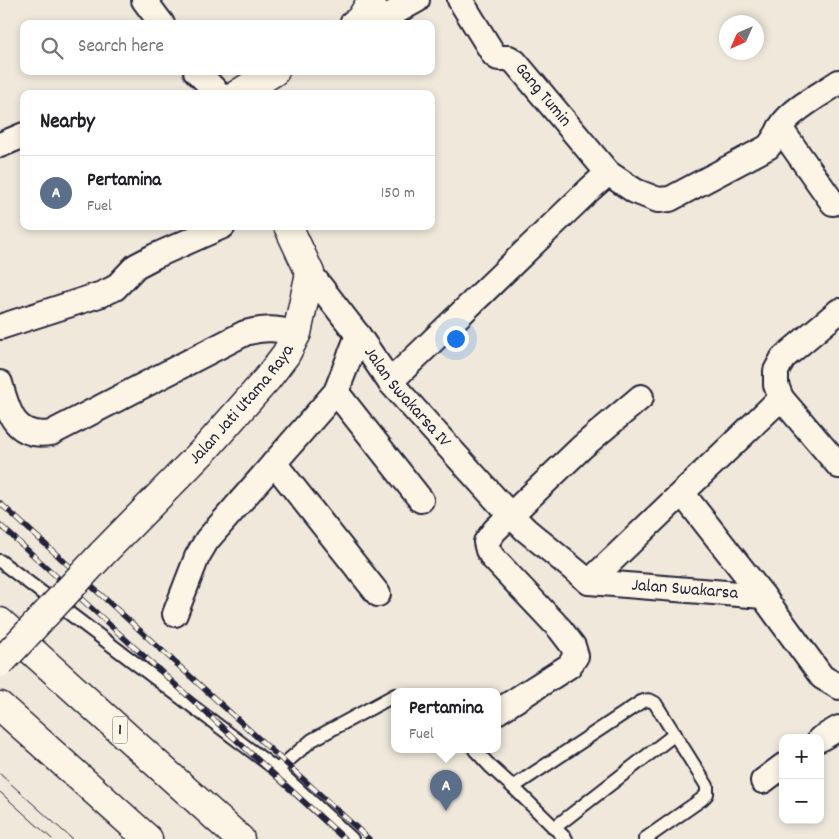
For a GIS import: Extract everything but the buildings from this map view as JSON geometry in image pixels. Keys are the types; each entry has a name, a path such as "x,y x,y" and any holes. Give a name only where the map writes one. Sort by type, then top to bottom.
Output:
{"main road":[{"path":"244,90 269,75"},
{"path":"290,230 310,273"},
{"name":"Jalan Jati Utama Raya","path":"0,663 102,554 206,448 267,379 286,354 297,333 310,273"},
{"name":"1","path":"0,622 240,839"},
{"path":"0,706 148,839"}],"street":[{"path":"144,0 159,20"},
{"path":"362,15 388,16 417,0"},
{"name":"Gang Tumin","path":"460,0 494,55 498,58 509,58 516,62 608,174 636,191 658,200 670,199 768,147 775,139 780,128 794,113 839,82"},
{"path":"200,75 215,90"},
{"path":"780,128 833,203"},
{"path":"0,146 20,137"},
{"path":"390,382 588,190 608,174"},
{"path":"0,327 102,294 115,288 136,266 214,230"},
{"name":"Jalan Swakarsa IV","path":"310,273 358,335 390,382 510,515"},
{"path":"839,311 783,358 776,371 776,385 781,398 839,466"},
{"path":"0,383 9,413 14,420 27,431 35,434 51,433 246,333 258,329 274,328 297,333"},
{"path":"175,614 197,557 207,540 336,392 358,335"},
{"path":"336,392 421,500"},
{"path":"501,709 569,666 576,656 573,646 560,629 493,558 486,542 494,530 582,447 641,397"},
{"path":"510,515 589,582 781,398"},
{"path":"274,463 378,594"},
{"path":"682,493 763,596"},
{"name":"Jalan Swakarsa","path":"589,582 763,596 822,677 839,688"},
{"path":"824,737 839,728"},
{"path":"763,781 779,769"}],"lane":[{"path":"0,561 277,770 352,839"},
{"path":"277,770 312,740 391,697"},
{"path":"513,787 646,700 650,700 655,703 708,786 707,794 702,799 645,839"},
{"path":"554,828 674,734"},
{"path":"478,753 566,839"}],"tram line":[{"path":"0,774 72,839"},
{"path":"0,792 52,839"}],"railway":[{"path":"0,503 369,839"},
{"path":"0,525 345,839"}],"place":[{"name":"Pertamina","path":"446,811"}]}
